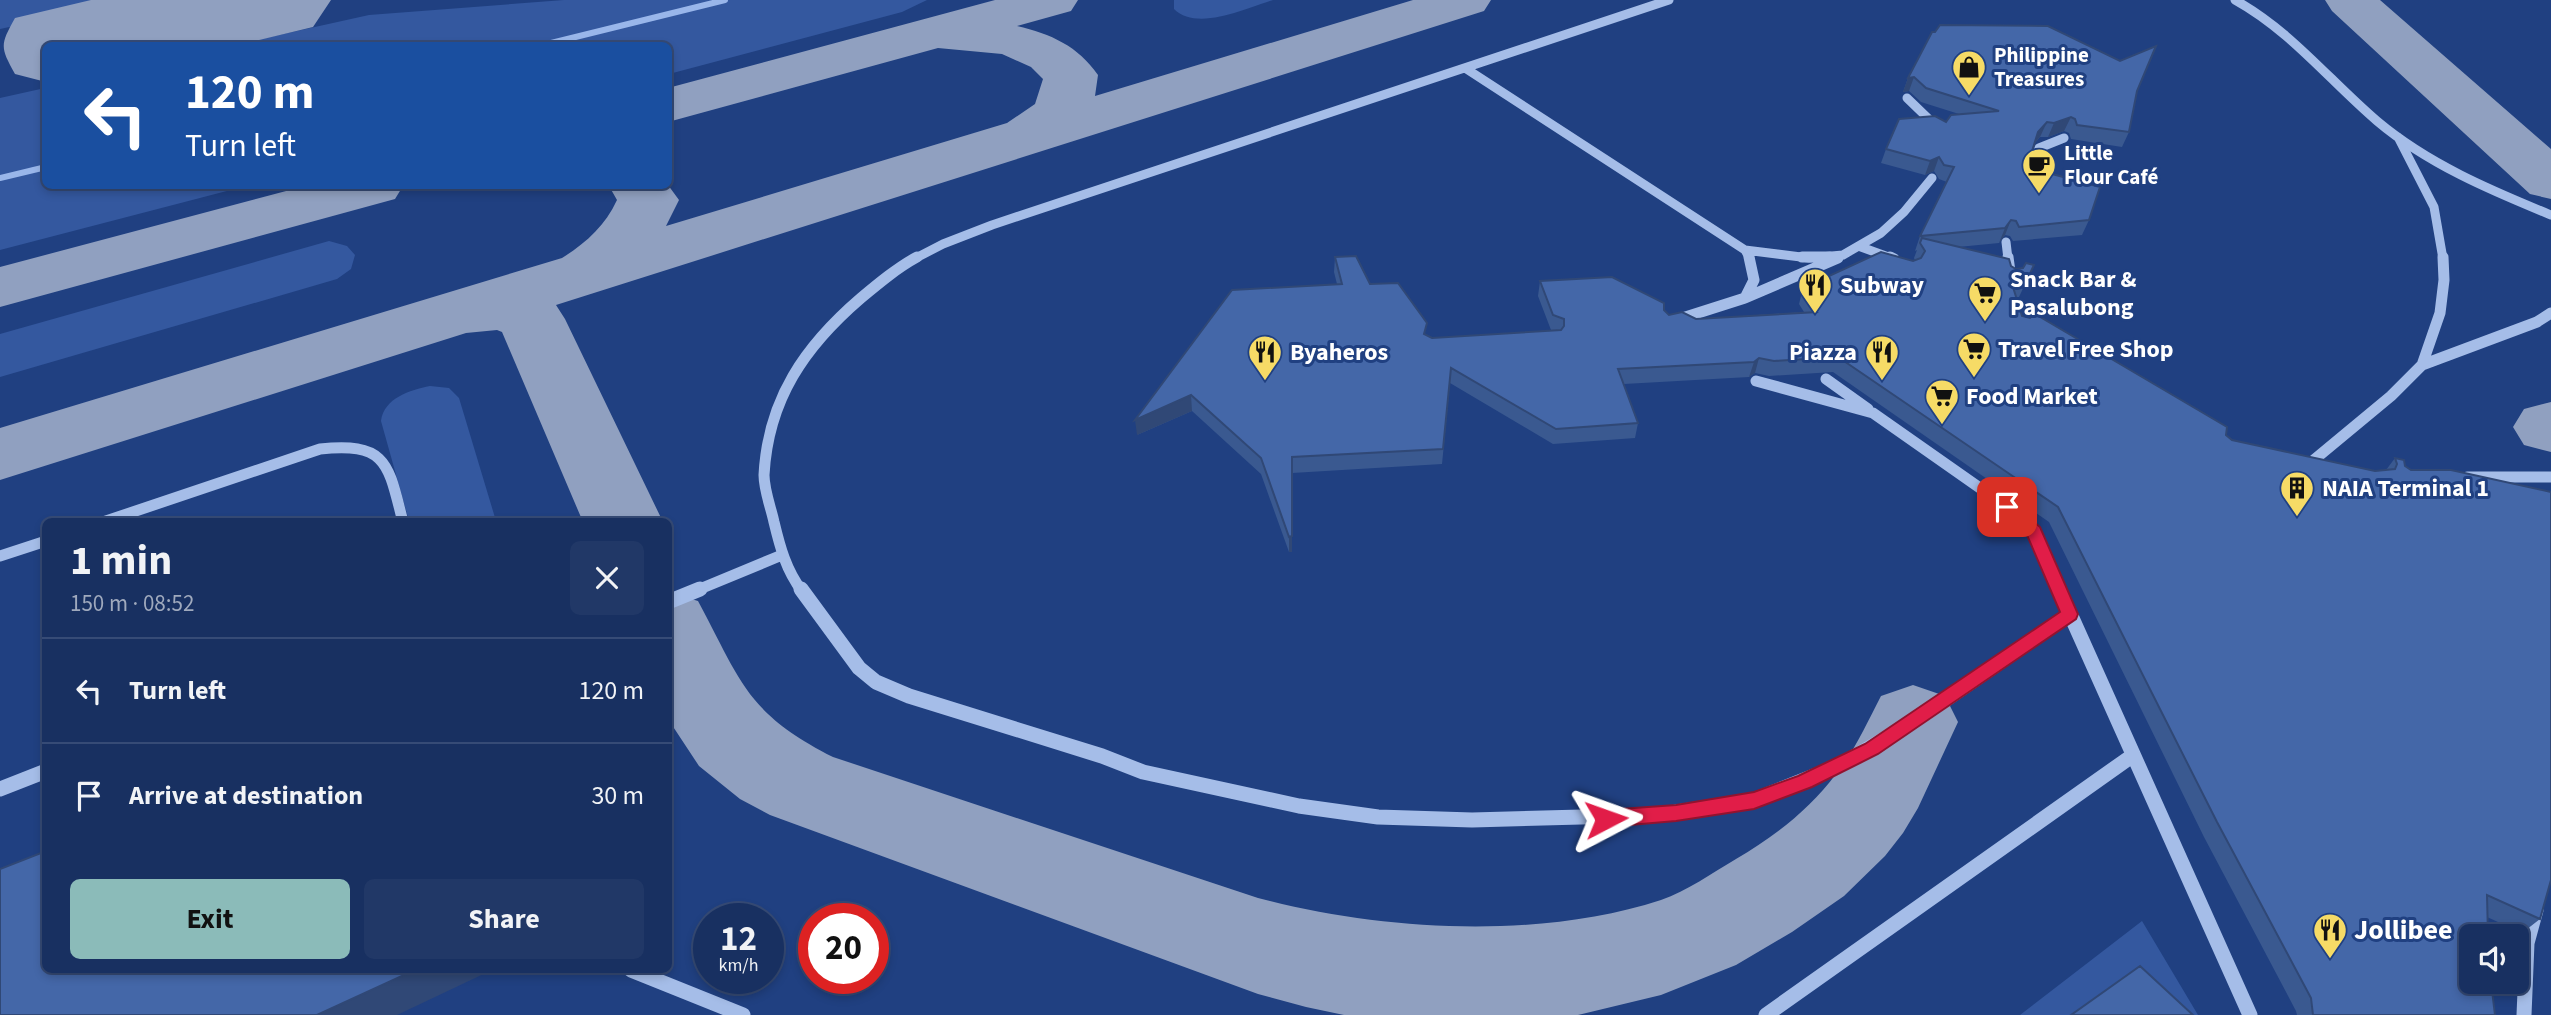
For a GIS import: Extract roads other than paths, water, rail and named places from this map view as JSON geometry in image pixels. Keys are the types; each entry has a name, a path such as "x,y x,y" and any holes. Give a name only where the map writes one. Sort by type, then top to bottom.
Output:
{"street":[{"path":"1669,0 992,225 943,244 880,282 838,319 802,359 785,391 770,432 764,478 782,555 818,616 859,668 876,682 909,696 1102,756 1143,772 1299,806 1378,817 1472,820 1606,819 1658,815 1754,800 1805,781 1871,749 2070,614"},
{"path":"2235,0 2286,33 2398,137 2482,184 2551,215"},
{"path":"1465,68 1745,250 1781,255 1841,256"},
{"path":"1906,99 1939,129"},
{"path":"2398,137 2434,207 2442,248 2444,280 2440,313 2422,365"},
{"path":"2028,184 2039,148 2064,138"},
{"path":"1668,322 1745,298 1861,247 1913,202 1932,177"},
{"path":"2006,242 2011,276"},
{"path":"1861,247 1911,266"},
{"path":"1745,250 1756,269 1756,278 1745,298"},
{"path":"2303,463 2390,396 2422,365 2537,321 2551,313"},
{"path":"1826,379 1967,478 2034,531 2250,1015"},
{"path":"1756,381 1874,413"},
{"path":"115,518 320,449 343,446 369,449 380,455 388,467 402,518"},
{"path":"0,556 42,542"},
{"path":"672,600 782,555"},
{"path":"1766,1015 2132,755"},
{"path":"0,789 42,773"},
{"path":"2524,1015 2527,943 2542,892"},
{"path":"638,973 743,1015"}],"lane":[{"path":"2303,463 2322,467"},
{"path":"2455,477 2551,477"}],"waterway":[{"path":"555,42 725,0"},
{"path":"0,178 42,168"}],"place":[{"name":"Philippine Treasures","path":"1969,97"},
{"name":"Little Flour Café","path":"2039,195"},
{"name":"Subway","path":"1815,315"},
{"name":"Snack Bar & Pasalubong","path":"1985,323"},
{"name":"Travel Free Shop","path":"1974,379"},
{"name":"Byaheros","path":"1265,382"},
{"name":"Piazza","path":"1882,382"},
{"name":"Food Market","path":"1942,426"},
{"name":"NAIA Terminal 1","path":"2297,518"},
{"name":"Jollibee","path":"2330,960"}]}
